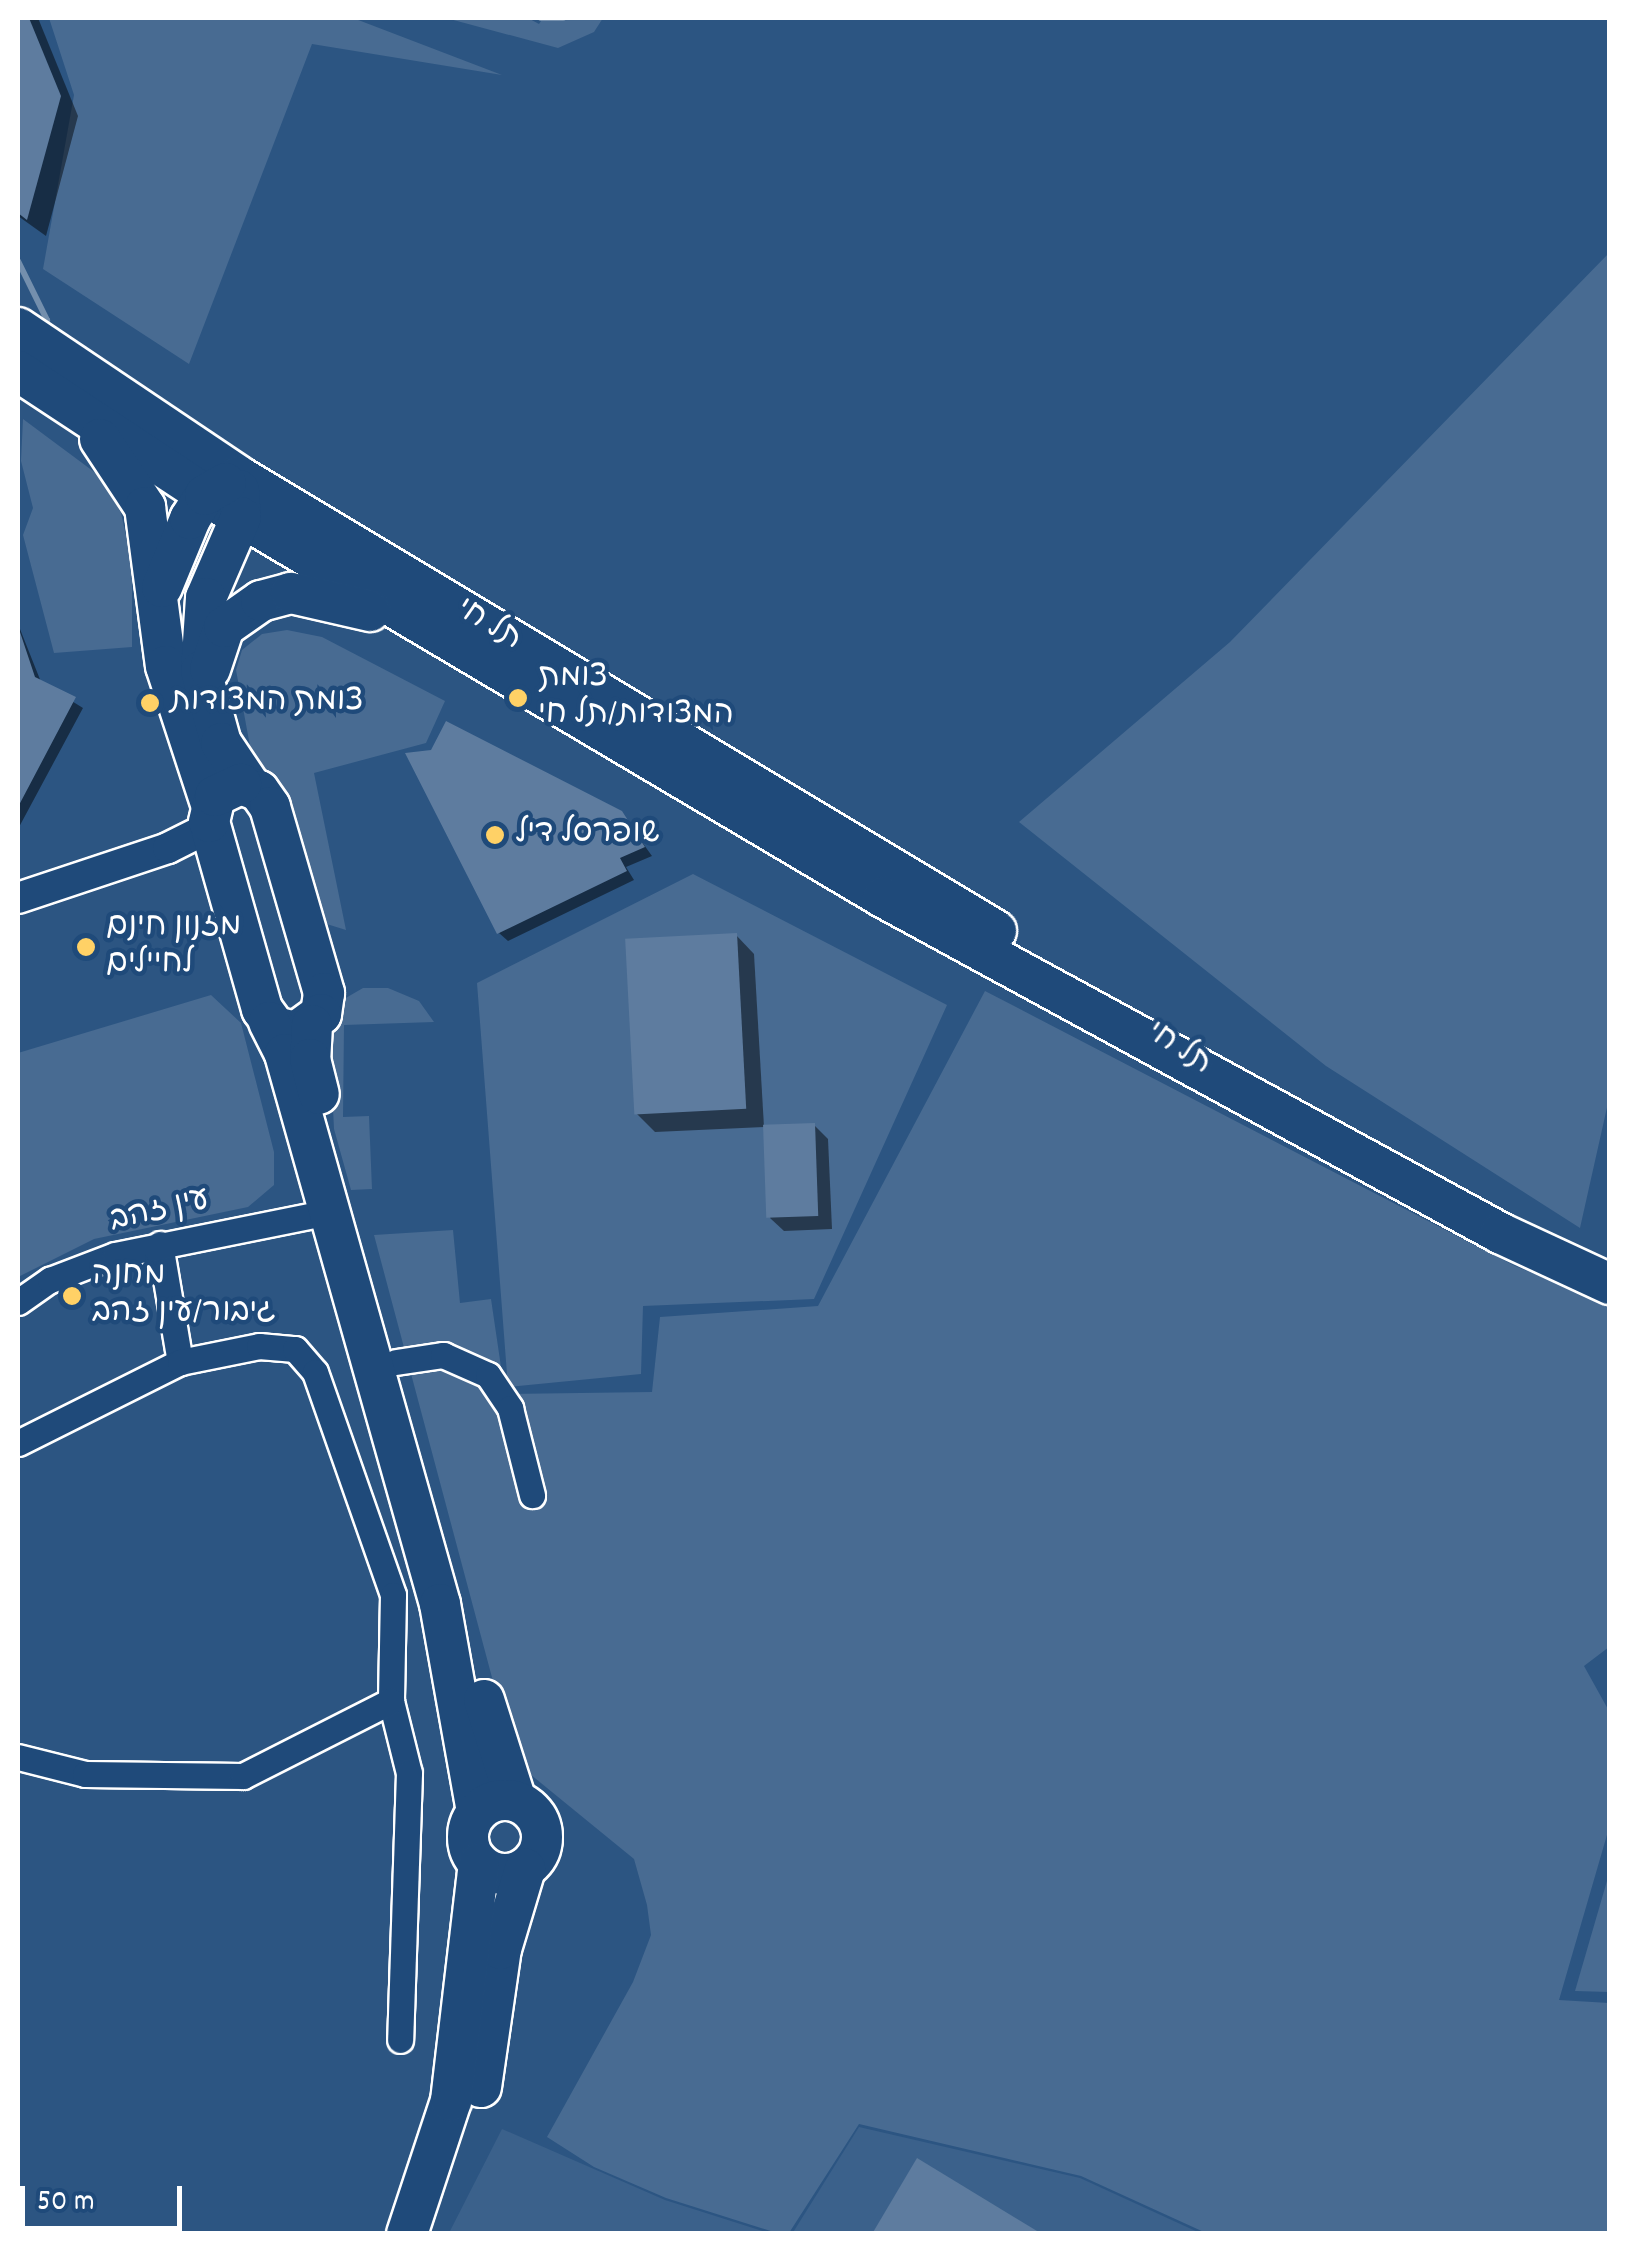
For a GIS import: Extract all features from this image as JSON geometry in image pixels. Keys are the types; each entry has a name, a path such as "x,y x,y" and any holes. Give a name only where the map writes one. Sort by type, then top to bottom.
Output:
{"highway":[{"name":"תל חי","path":"18,328 221,485"},
{"name":"תל חי","path":"18,371 74,410 221,485 902,870 1238,1088"},
{"path":"74,410 118,459 145,508 166,666 270,1022 285,1054 440,1604 477,1812 468,1844 479,1864 451,2101 408,2234"},
{"path":"158,611 163,582 221,485 242,517 206,598 200,630 204,692 221,742 250,786 270,807 324,993 312,1025 310,1059 396,1362 492,1733 516,1800 535,1814 543,1838 524,1869 500,1949 480,2095 434,2234"},
{"name":"תל חי","path":"242,517 883,897 1238,1088"},
{"path":"204,692 224,627 261,601 291,593 322,596 434,632"},
{"path":"213,828 222,790 250,786"},
{"path":"270,1022 296,1032 312,1025"},
{"path":"1238,1088 1500,1233 1610,1284"},
{"path":"477,1812 495,1800 516,1800"},
{"path":"479,1864 500,1874 524,1869"}],"street":[{"path":"18,898 168,848 213,828"},
{"name":"עין זהב","path":"18,1302 50,1280 160,1244 328,1212"},
{"path":"160,1244 180,1362"},
{"path":"18,1443 180,1362 260,1346 295,1349 315,1372 394,1596 390,1702 409,1772 400,2040"},
{"path":"396,1362 443,1355 488,1375 510,1408 532,1495"},
{"path":"18,1756 85,1774 243,1776 390,1702"}],"shaded area":[{"path":"49,18 353,18 502,75 312,44 189,364 43,269 74,95"},
{"path":"446,18 528,18 539,24 543,18 603,18 594,32 558,48"},
{"path":"1609,253 1610,1094 1580,1228 1326,1066 1019,822 1230,642"},
{"path":"23,419 101,477 121,513 132,563 132,647 54,653 23,535 33,508 21,461"},
{"path":"287,630 322,637 445,701 426,743 314,773 346,930 317,921 252,757 236,670 242,650 262,634"},
{"path":"693,874 947,1005 814,1299 643,1306 641,1374 508,1387 477,983"},
{"path":"363,988 388,988 419,1001 434,1022 344,1025 343,1117 369,1116 372,1189 351,1190 334,1129 329,1026 344,999"},
{"path":"985,991 1515,1266 1609,1304 1609,1647 1584,1666 1609,1711 1609,1828 1559,2000 1609,2003 1609,2233 1206,2233 1081,2176 859,2124 789,2233 777,2233 666,2198 594,2167 547,2137 633,1982 651,1935 647,1905 634,1859 525,1770 494,1685 374,1235 453,1230 460,1303 491,1299 505,1394 652,1392 660,1317 818,1306"},
{"path":"211,995 241,1023 274,1152 274,1185 248,1207 94,1239 18,1277 18,1053"},
{"path":"1609,1874 1609,1992 1575,1991"},
{"path":"859,2127 1080,2178 1200,2233 792,2234"},
{"path":"502,2129 665,2200 769,2233 449,2233"}],"building":[{"path":"18,18 29,18 61,96 27,220 18,213"},
{"path":"18,626 35,677 76,697 18,807"},
{"path":"446,721 622,811 645,847 620,858 627,871 497,934 405,753 431,750"},
{"path":"737,933 746,1109 634,1115 625,939"},
{"path":"815,1123 818,1216 766,1218 763,1125"},
{"path":"917,2158 1042,2234 872,2234"}],"waterway":[{"path":"541,18 563,18"},
{"path":"18,261 47,320 43,327"}],"place":[{"name":"צומת המצודות/תל חי","path":"518,698"},
{"name":"צומת המצודות","path":"150,703"},
{"name":"שופרסל דיל","path":"495,835"},
{"name":"מזנון חינם לחיילים","path":"86,947"},
{"name":"מחנה גיבור/עין זהב","path":"72,1296"}]}
